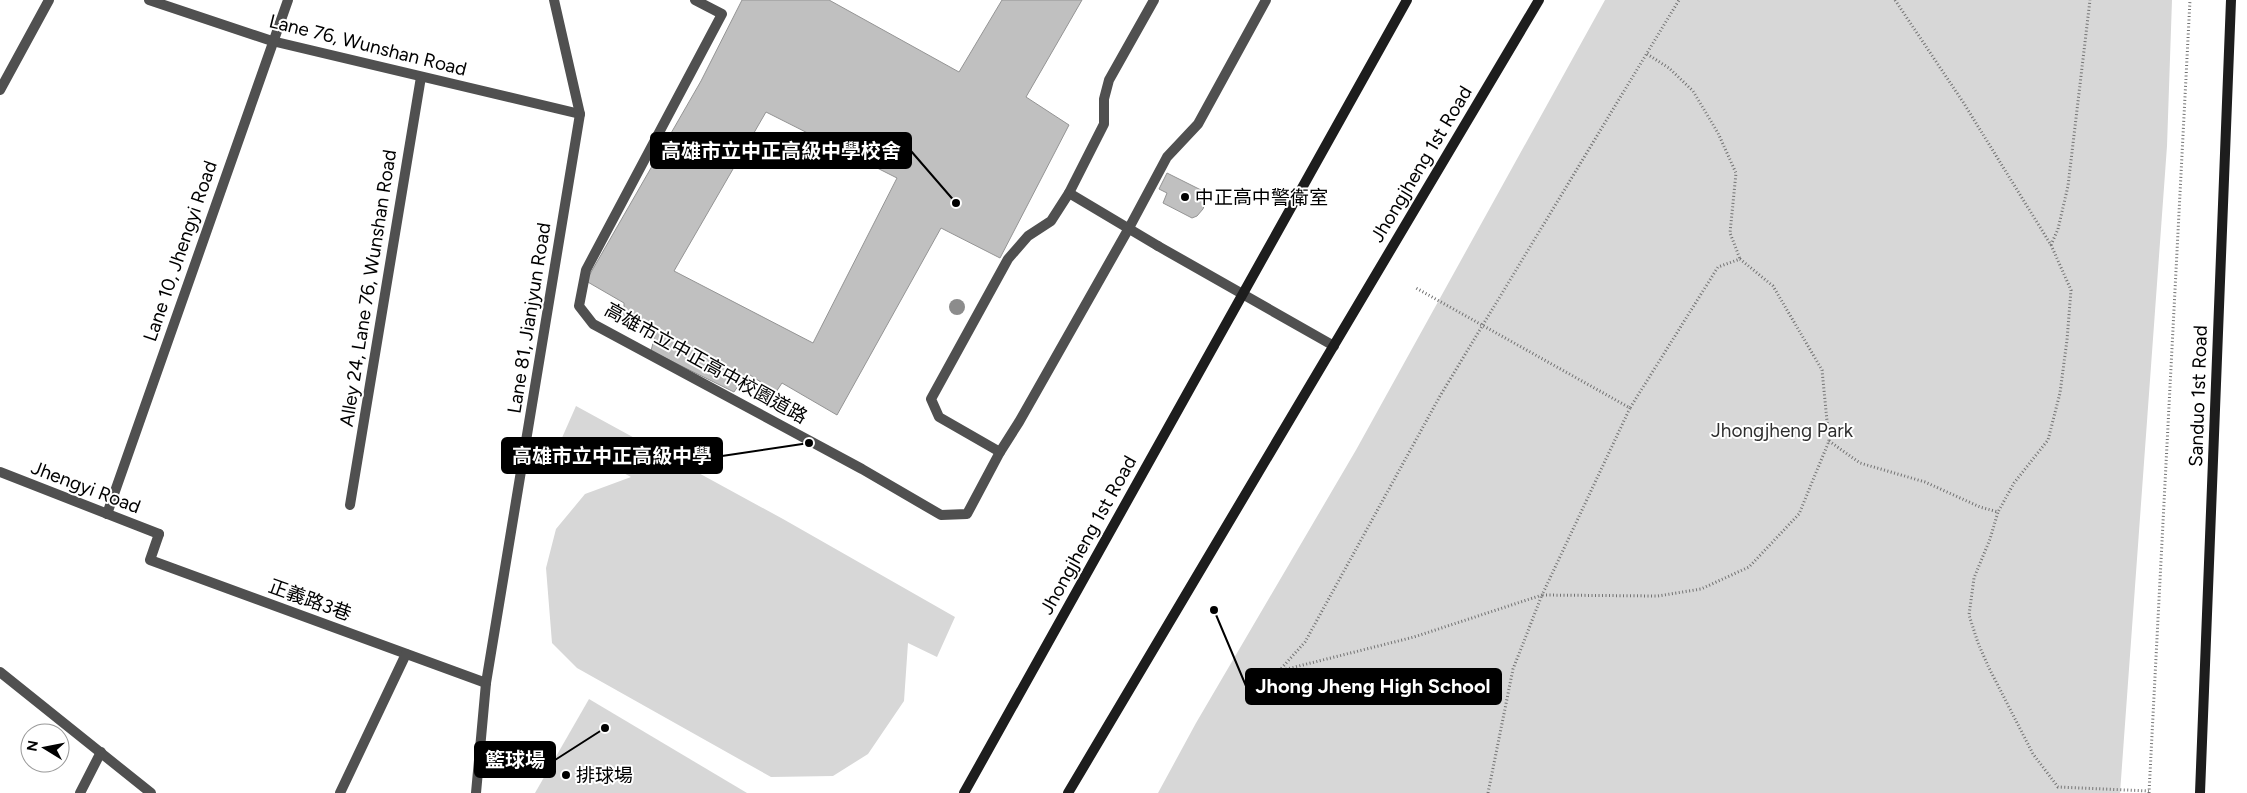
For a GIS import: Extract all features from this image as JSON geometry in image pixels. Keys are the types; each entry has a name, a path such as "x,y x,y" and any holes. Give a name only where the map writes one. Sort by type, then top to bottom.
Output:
{"street":[{"path":"0,90 49,0"},
{"name":"Lane 76, Wunshan Road","path":"149,0 272,41 580,114"},
{"name":"Lane 10, Jhengyi Road","path":"107,514 288,0"},
{"name":"Lane 81, Jianjyun Road","path":"476,793 486,683 580,114 554,0"},
{"name":"高雄市立中正高中校園道路","path":"695,0 722,14 586,270 580,306 593,324 862,469 941,515 967,514 1000,452 1130,228 1167,157 1198,124 1266,0"},
{"path":"1000,452 939,417 931,400 1008,259 1028,236 1051,221 1070,194 1104,124 1104,98 1109,80 1154,0"},
{"name":"Jhongjheng 1st Road","path":"964,793 1407,0"},
{"name":"Jhongjheng 1st Road","path":"1068,793 1539,0"},
{"name":"Sanduo 1st Road","path":"2200,793 2231,0"},
{"name":"Alley 24, Lane 76, Wunshan Road","path":"350,505 421,76"},
{"path":"1070,194 1334,346"},
{"name":"Jhengyi Road","path":"0,472 159,534"},
{"name":"正義路3巷","path":"159,534 150,560 486,683"},
{"path":"340,793 406,654"},
{"path":"0,672 151,793"},
{"path":"80,793 102,752"}],"path":[{"path":"1648,54 1668,68 1693,91 1718,133 1736,173 1730,233 1740,259 1773,286 1822,370 1829,440 1799,514 1749,567 1701,588 1658,596 1542,595 1414,637 1279,672 1305,642 1440,396 1679,0"},
{"path":"1895,0 1963,102 2051,245 2071,290 2060,393 2048,440 2014,483 1998,512 1990,539 1974,578 1969,615 1989,668 2033,754 2058,787 2149,792 2190,0"},
{"path":"2051,245 2058,229 2068,186 2090,0"},
{"path":"1488,793 1513,669 1542,595 1630,408 1718,267 1740,259"},
{"path":"1416,288 1630,408"},
{"path":"1829,440 1860,463 1925,482 1980,507 1998,512"},
{"path":"2054,793 2058,787"}],"green space":[{"name":"Jhongjheng Park","path":"1605,0 2172,0 2167,146 2120,793 1158,793 1196,723 1356,450"},
{"path":"576,406 783,519 955,617 937,657 908,643 904,701 868,754 833,776 771,777 577,668 552,643 546,568 556,529 585,494 631,477 561,440"},
{"path":"589,699 747,793 535,793"}],"building":[{"path":"742,0 829,0 959,72 1002,0 1082,0 1026,97 1069,125 1000,258 941,228 837,415 782,383 776,392 747,373 734,392 651,351 655,335 624,320 624,303 586,281 701,81","holes":["766,112 897,178 813,343 674,271"]},
{"name":"中正高中警衛室","path":"1167,173 1201,190 1206,200 1203,209 1197,216 1192,218 1163,203 1167,193 1159,189"}],"place":[{"name":"中正高中警衛室","path":"1185,197"},
{"name":"高雄市立中正高級中學校舍","path":"956,203"},
{"name":"高雄市立中正高級中學","path":"809,443"},
{"name":"Jhong Jheng High School","path":"1214,610"},
{"name":"籃球場","path":"605,728"},
{"name":"排球場","path":"566,775"}]}
